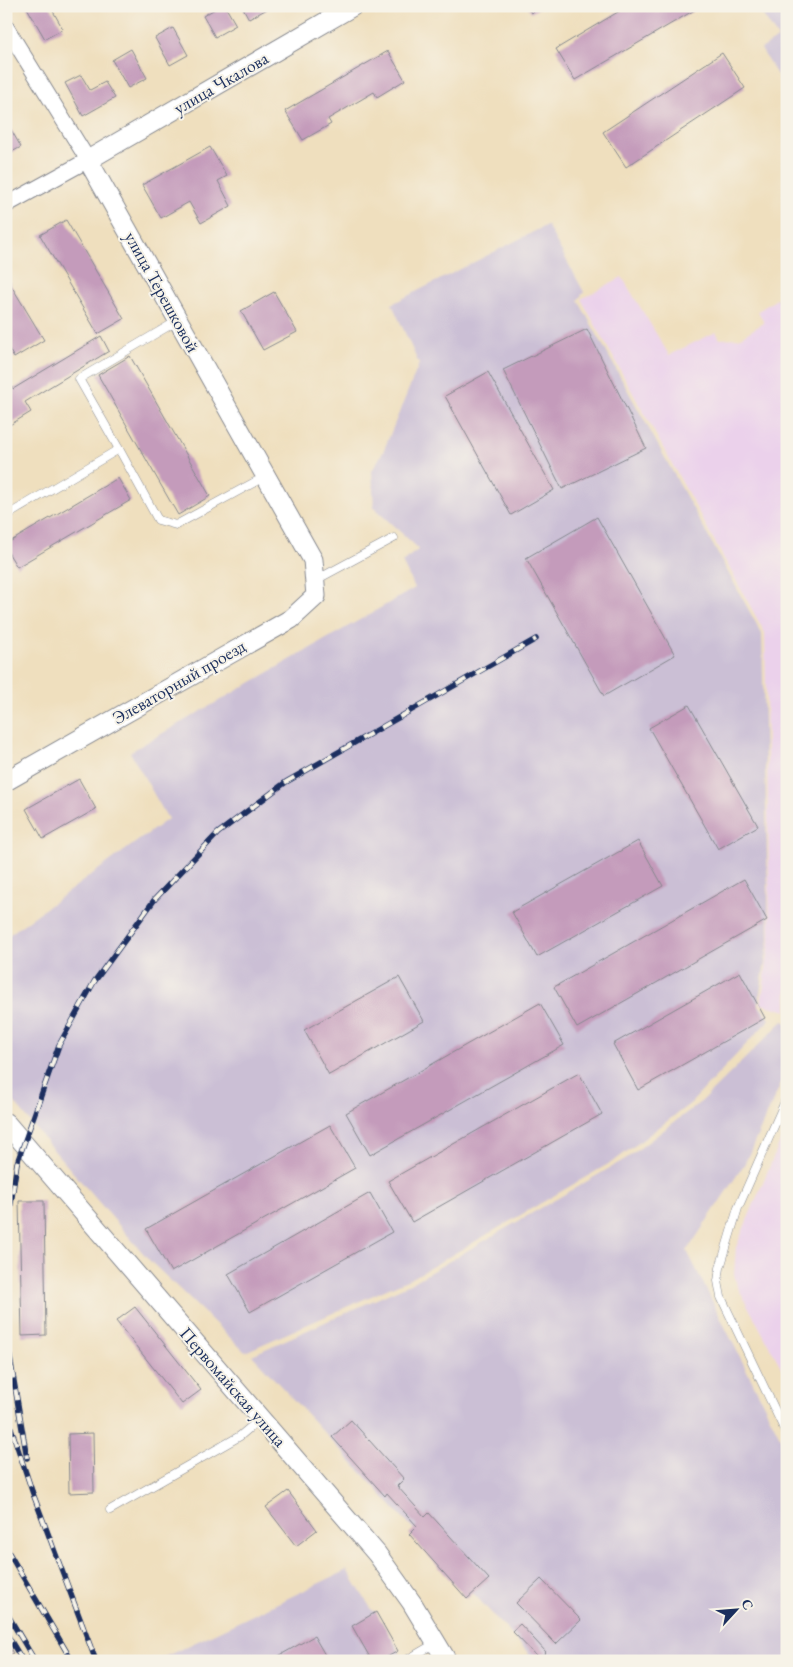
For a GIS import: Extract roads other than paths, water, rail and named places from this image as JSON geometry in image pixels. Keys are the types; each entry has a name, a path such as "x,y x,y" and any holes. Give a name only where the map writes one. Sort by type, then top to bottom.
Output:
{"street":[{"name":"улица Чкалова","path":"88,160 353,6"},
{"name":"улица Терешковой","path":"6,27 88,160 313,560"},
{"path":"6,205 88,160"},
{"name":"Элеваторный проезд","path":"6,780 291,619 316,596 313,560"},
{"name":"Первомайская улица","path":"6,1123 377,1554 412,1603 447,1661"}],"lane":[{"path":"178,320 79,379 158,520 176,525 266,476"},
{"path":"6,516 119,449"},
{"path":"315,580 394,538"},
{"path":"787,1096 738,1208 718,1281 721,1298 787,1435"},
{"path":"110,1510 240,1436 261,1419"},
{"path":"405,1661 437,1642"}],"railway":[{"path":"6,1237 17,1163 59,1045 94,982 155,899 218,833 286,782 536,639"},
{"path":"6,1280 8,1346 27,1458"},
{"path":"6,1413 32,1491 96,1661"},
{"path":"6,1548 72,1661"},
{"path":"6,1612 35,1661"},
{"path":"6,1633 23,1661"}]}
